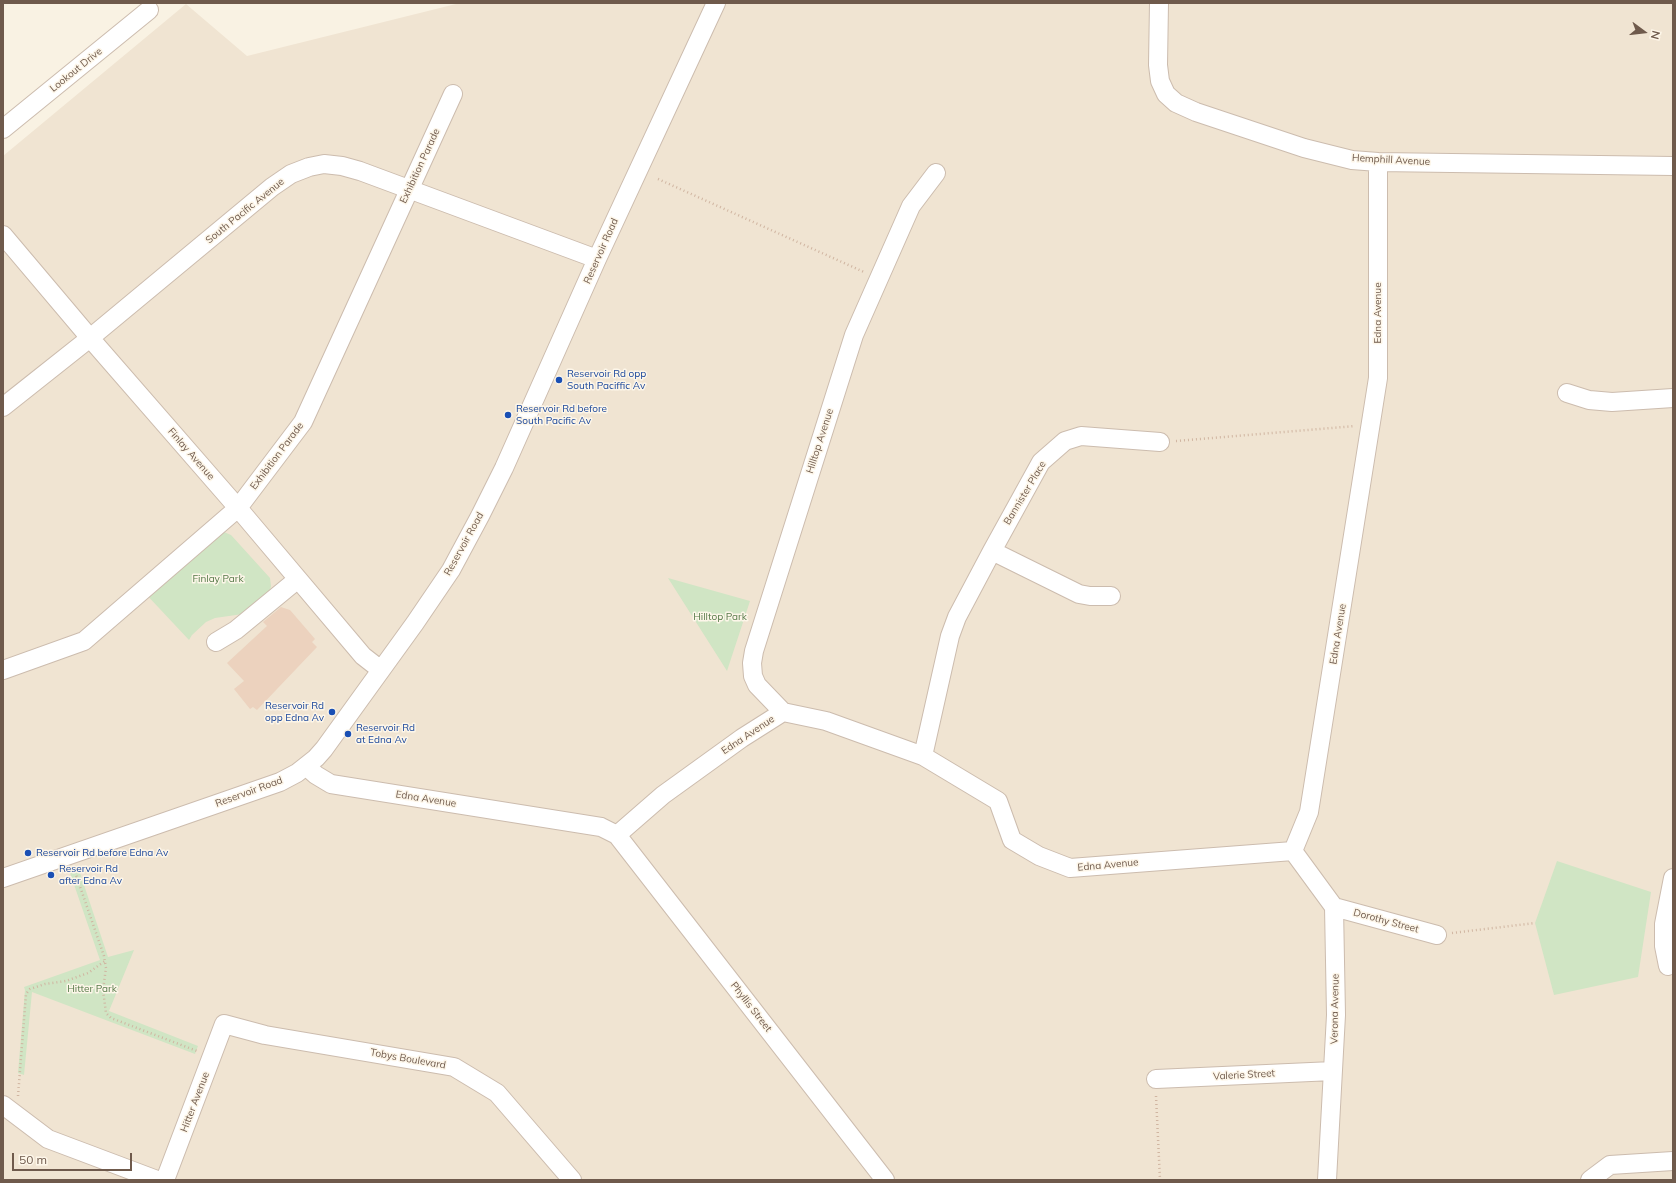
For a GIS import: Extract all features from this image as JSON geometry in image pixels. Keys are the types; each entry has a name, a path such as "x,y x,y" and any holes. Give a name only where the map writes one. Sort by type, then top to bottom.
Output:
{"street":[{"name":"Reservoir Road","path":"3,878 280,782 297,774 324,749 450,570 480,516 504,468 597,259 716,3"},
{"name":"Hemphill Avenue","path":"1159,3 1158,65 1160,81 1166,94 1176,103 1196,112 1304,148 1352,160 1378,162 1673,166"},
{"name":"Lookout Drive","path":"3,129 149,10"},
{"name":"Exhibition Parade","path":"3,670 84,641 238,508 303,422 453,94"},
{"name":"Edna Avenue","path":"306,766 316,775 331,784 601,827 617,835 663,795 742,738 783,712 826,721 923,756 998,801 1012,840 1039,856 1070,868 1293,851 1309,812 1378,378 1378,162"},
{"name":"South Pacific Avenue","path":"3,407 90,338 272,187 291,174 309,167 324,164 342,166 597,259"},
{"name":"Hilltop Avenue","path":"783,712 757,685 753,676 752,663 754,650 854,335 911,206 936,173"},
{"name":"Finlay Avenue","path":"3,235 363,656 381,670"},
{"path":"1567,393 1589,400 1612,402 1673,398"},
{"name":"Bannister Place","path":"923,756 950,636 957,617 1041,462 1065,441 1081,436 1160,442"},
{"path":"992,551 1074,592 1090,596 1111,596"},
{"path":"216,642 236,630 298,579"},
{"name":"Phyllis Street","path":"617,835 885,1180"},
{"path":"1293,851 1334,907"},
{"path":"1668,966 1664,946 1664,924 1673,878"},
{"name":"Dorothy Street","path":"1334,907 1437,935"},
{"name":"Verona Avenue","path":"1327,1180 1336,1015 1334,907"},
{"name":"Hitter Avenue","path":"165,1180 224,1024"},
{"name":"Tobys Boulevard","path":"224,1024 265,1035 454,1067 497,1093 572,1180"},
{"name":"Valerie Street","path":"1156,1079 1333,1071"},
{"path":"10,1110 48,1139 157,1180"},
{"path":"1590,1180 1610,1166 1673,1161"}],"path":[{"path":"658,179 878,279"},
{"path":"1160,442 1371,424"},
{"path":"75,872 105,961 106,968 104,990 106,1013 111,1018 212,1056"},
{"path":"1437,935 1535,923"},
{"path":"10,1110 26,994 30,989 45,984 66,981 88,974 105,961"},
{"path":"1156,1079 1160,1180"}],"shaded area":[{"path":"460,3 1673,3 1673,1180 3,1180 3,156 186,4 247,56"}],"green space":[{"name":"Finlay Park","path":"224,532 231,535 270,578 270,591 243,614 215,618 206,622 192,635 189,640 144,592"},
{"name":"Hilltop Park","path":"668,578 750,601 727,671"},
{"path":"1557,861 1651,892 1638,977 1554,995 1535,923"},
{"name":"Hitter Park","path":"78,867 108,957 134,950 109,1011 198,1046 195,1054 32,992 24,1075 18,1073 25,990 24,987 100,960 69,870"}],"building":[{"path":"281,607 290,610 315,639 312,642 317,647 257,710 253,707 250,709 234,689 244,681 227,663 267,626 263,622"}],"place":[{"name":"Reservoir Rd opp South Paciffic Av","path":"559,380"},
{"name":"Reservoir Rd before South Pacific Av","path":"508,415"},
{"name":"Reservoir Rd opp Edna Av","path":"332,712"},
{"name":"Reservoir Rd at Edna Av","path":"348,734"},
{"name":"Reservoir Rd before Edna Av","path":"28,853"},
{"name":"Reservoir Rd after Edna Av","path":"51,875"}]}
